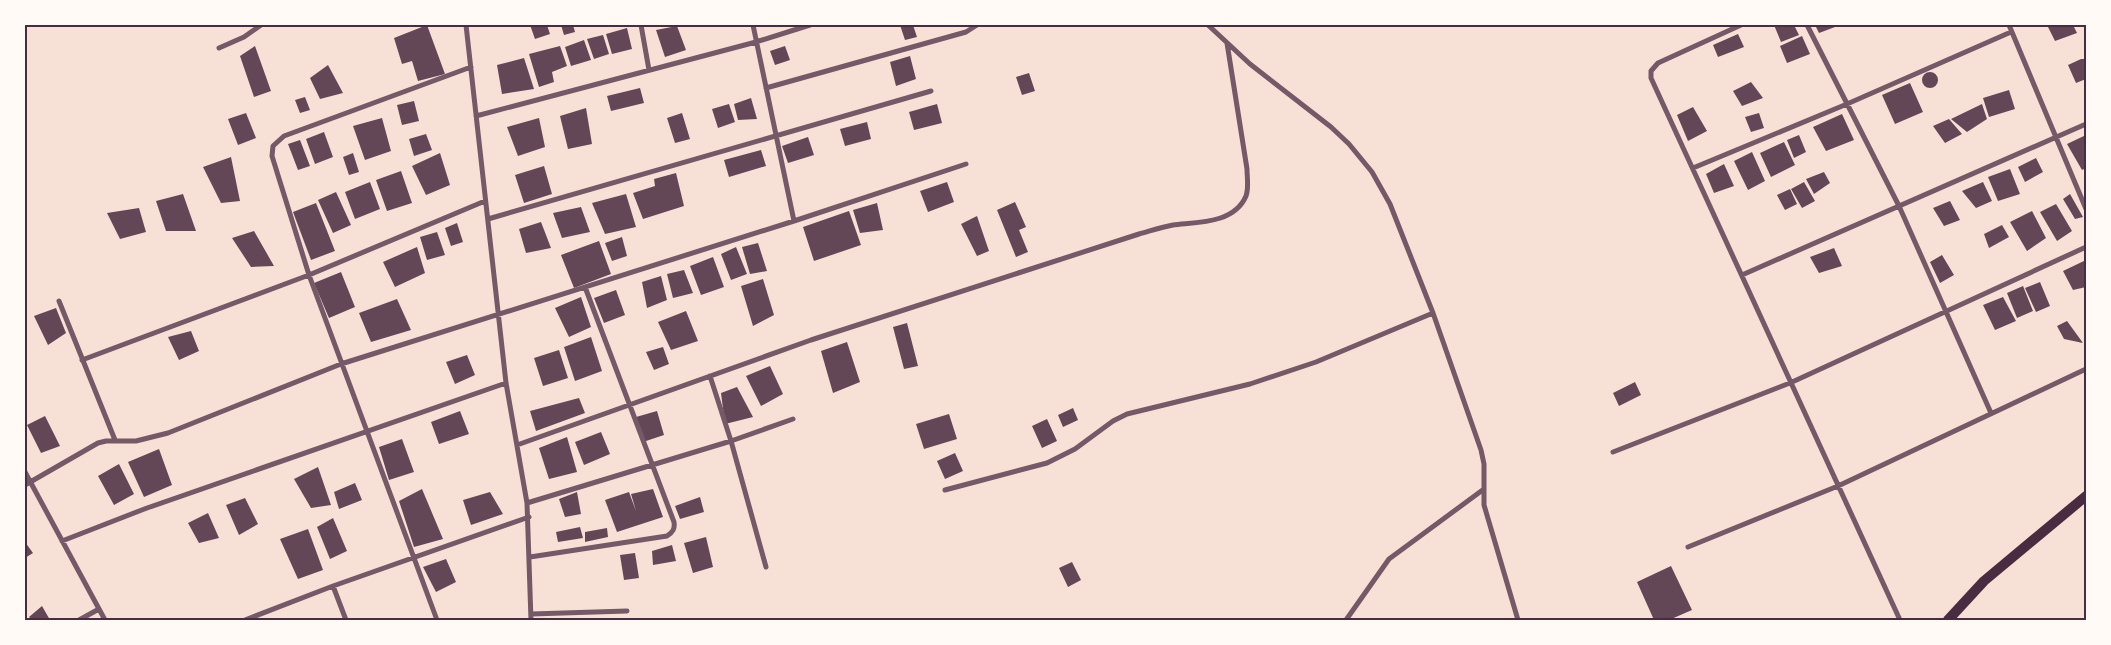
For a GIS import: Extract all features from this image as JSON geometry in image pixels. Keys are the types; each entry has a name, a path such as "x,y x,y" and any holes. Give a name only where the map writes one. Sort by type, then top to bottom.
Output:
{"main road":[{"path":"1948,620 1984,581 2086,496"}],"street":[{"path":"219,48 244,37 260,25"},
{"path":"466,25 506,383 529,516 531,617 626,611"},
{"path":"641,25 649,70"},
{"path":"753,25 794,221"},
{"path":"476,116 756,42 810,25"},
{"path":"766,88 966,32 978,25"},
{"path":"1208,25 1250,64 1331,127 1349,144 1372,172 1390,204 1433,313 1481,450 1484,464 1484,505 1518,620"},
{"path":"1741,25 1664,60 1654,66 1651,71 1652,78 1900,620"},
{"path":"1807,25 1899,206 1991,414"},
{"path":"2009,25 2086,209"},
{"path":"1693,168 1847,104 2011,32"},
{"path":"517,445 811,340 1139,234 1171,226 1217,220 1241,204 1246,195 1247,169 1227,43"},
{"path":"437,620 308,275 272,156 273,146 284,136 471,67"},
{"path":"488,218 776,137 931,91"},
{"path":"1742,275 2086,124"},
{"path":"28,483 90,446 106,441 136,441 168,433 341,364 794,221 966,164"},
{"path":"82,360 308,275 486,201"},
{"path":"1613,452 1790,383 2086,247"},
{"path":"530,556 667,536 672,533 674,522 585,286"},
{"path":"59,300 116,440"},
{"path":"945,490 1047,463 1075,449 1113,421 1127,414 1250,384 1316,362 1433,313"},
{"path":"1688,548 1838,486 2086,369"},
{"path":"710,376 731,441 766,567"},
{"path":"62,541 147,508 506,383"},
{"path":"527,503 731,441 793,419"},
{"path":"25,472 28,483 105,620"},
{"path":"1346,620 1389,559 1484,489"},
{"path":"245,620 333,586 529,516"},
{"path":"333,586 346,620"},
{"path":"80,620 99,608"}],"building":[{"path":"427,25 445,74 418,81 412,61 402,64 394,38"},
{"path":"530,25 547,25 550,34 535,39"},
{"path":"561,25 573,25 575,32 564,35"},
{"path":"900,25 913,25 917,37 905,40"},
{"path":"1774,25 1794,25 1799,35 1781,42"},
{"path":"1815,25 1834,25 1835,27 1819,33"},
{"path":"2047,25 2073,25 2077,33 2055,41"},
{"path":"677,26 686,50 665,57 656,30"},
{"path":"627,28 632,49 612,54 606,34"},
{"path":"1738,34 1744,47 1718,57 1713,45"},
{"path":"603,35 609,54 594,59 587,39"},
{"path":"1802,36 1810,54 1787,63 1780,46"},
{"path":"584,40 591,60 571,66 565,47"},
{"path":"255,46 271,91 254,97 240,56"},
{"path":"560,46 567,66 552,72 554,82 539,87 529,54"},
{"path":"785,46 790,60 775,65 770,51"},
{"path":"910,56 916,79 896,86 890,62"},
{"path":"524,58 534,89 502,94 497,65"},
{"path":"2081,59 2086,59 2086,79 2076,83 2068,65"},
{"path":"328,65 343,93 320,99 310,78"},
{"path":"1927,72 1933,72 1938,77 1936,86 1927,88 1922,83 1922,77"},
{"path":"1029,73 1035,91 1022,95 1016,77"},
{"path":"1751,82 1763,98 1742,106 1733,91"},
{"path":"1910,83 1923,112 1895,124 1882,95"},
{"path":"640,88 644,103 611,111 607,96"},
{"path":"2009,90 2015,109 1989,117 1983,98"},
{"path":"305,97 310,110 300,113 295,100"},
{"path":"751,98 757,119 738,120 734,104"},
{"path":"414,101 419,121 402,125 397,105"},
{"path":"729,104 735,122 718,128 712,109"},
{"path":"937,104 942,123 914,130 909,112"},
{"path":"1982,104 1987,119 1967,132 1951,119"},
{"path":"1693,107 1707,131 1688,141 1677,115"},
{"path":"586,108 592,144 568,149 560,116"},
{"path":"246,113 256,138 238,145 228,119"},
{"path":"682,113 690,139 675,143 667,118"},
{"path":"1759,113 1764,128 1751,132 1745,117"},
{"path":"1842,114 1854,140 1826,151 1813,127"},
{"path":"382,118 391,151 365,160 353,126"},
{"path":"539,118 545,147 518,156 507,127"},
{"path":"1949,119 1962,134 1945,143 1933,126"},
{"path":"867,122 871,139 845,146 840,129"},
{"path":"324,132 333,157 315,164 306,139"},
{"path":"426,134 432,150 414,156 409,139"},
{"path":"1799,135 1806,152 1794,158 1787,140"},
{"path":"2086,135 2086,168 2082,170 2067,144"},
{"path":"808,137 814,155 788,163 782,146"},
{"path":"300,140 310,166 298,170 288,144"},
{"path":"1784,142 1795,165 1771,177 1760,153"},
{"path":"761,150 766,166 729,177 724,160"},
{"path":"1752,152 1765,181 1748,190 1734,161"},
{"path":"353,153 359,172 349,175 343,157"},
{"path":"440,153 450,185 426,195 412,166"},
{"path":"231,157 240,201 221,203 203,167"},
{"path":"2036,158 2043,172 2025,182 2018,167"},
{"path":"1724,164 1734,186 1714,193 1706,174"},
{"path":"544,166 552,194 524,203 515,175"},
{"path":"2010,169 2020,194 1998,201 1988,177"},
{"path":"401,171 412,203 387,211 376,180"},
{"path":"1824,172 1830,183 1814,194 1806,179"},
{"path":"676,173 684,206 643,219 633,193 655,186 654,179"},
{"path":"370,182 380,209 355,219 345,192"},
{"path":"947,182 954,202 928,212 920,191"},
{"path":"1804,182 1815,201 1802,208 1791,189"},
{"path":"1983,182 1992,201 1976,208 1962,191"},
{"path":"1790,189 1797,204 1785,210 1777,195"},
{"path":"336,192 351,225 333,233 318,200"},
{"path":"183,194 196,231 166,231 156,201"},
{"path":"626,194 636,227 605,234 592,203"},
{"path":"2070,194 2083,217 2075,219 2063,199"},
{"path":"1950,201 1960,220 1944,226 1933,208"},
{"path":"1015,202 1026,227 1019,230 1028,252 1016,257 997,210"},
{"path":"316,203 335,251 311,260 293,212"},
{"path":"877,203 883,230 860,233 853,210"},
{"path":"2056,204 2072,231 2057,241 2040,212"},
{"path":"581,207 590,232 562,238 553,213"},
{"path":"139,208 146,232 120,239 107,213"},
{"path":"849,211 861,245 814,261 803,227"},
{"path":"2032,211 2046,238 2027,251 2010,222"},
{"path":"977,216 989,251 977,256 961,224"},
{"path":"541,222 551,248 526,253 519,229"},
{"path":"457,223 463,242 451,246 445,228"},
{"path":"2002,225 2009,237 1989,248 1984,234"},
{"path":"254,231 274,266 251,267 232,238"},
{"path":"437,232 445,255 427,260 420,237"},
{"path":"622,237 627,256 612,261 605,243"},
{"path":"599,241 611,274 574,288 561,255"},
{"path":"758,243 767,271 750,274 742,247"},
{"path":"417,247 425,273 395,287 383,262"},
{"path":"736,247 747,274 731,280 721,254"},
{"path":"1834,248 1842,266 1819,273 1810,257"},
{"path":"1942,255 1954,275 1940,283 1930,262"},
{"path":"713,257 724,287 701,295 690,266"},
{"path":"2086,260 2086,287 2073,290 2063,271"},
{"path":"684,270 693,293 673,298 667,274"},
{"path":"341,272 355,307 329,318 314,283"},
{"path":"661,276 667,300 647,308 642,282"},
{"path":"763,279 774,315 753,326 741,286"},
{"path":"2040,282 2050,306 2036,312 2025,288"},
{"path":"2023,286 2033,311 2017,318 2007,293"},
{"path":"616,290 625,315 604,323 594,298"},
{"path":"581,297 591,327 569,337 555,308"},
{"path":"2003,297 2016,321 1995,330 1983,305"},
{"path":"397,299 411,330 371,342 359,313"},
{"path":"56,308 66,333 48,345 34,316"},
{"path":"686,311 698,341 671,350 658,322"},
{"path":"2067,321 2083,343 2064,339 2057,326"},
{"path":"907,323 918,366 904,369 893,327"},
{"path":"191,331 199,351 179,360 168,337"},
{"path":"591,337 602,371 575,381 564,347"},
{"path":"847,342 860,382 833,393 821,351"},
{"path":"663,347 669,364 654,370 646,352"},
{"path":"559,350 568,378 543,386 534,358"},
{"path":"467,355 475,375 455,384 446,362"},
{"path":"770,366 783,394 761,406 746,376"},
{"path":"1635,382 1641,395 1619,406 1613,393"},
{"path":"737,387 753,417 725,424 721,393"},
{"path":"579,398 585,413 536,431 530,411"},
{"path":"1073,408 1078,420 1063,427 1058,415"},
{"path":"460,411 469,434 439,444 431,422"},
{"path":"657,411 664,435 643,442 636,417"},
{"path":"949,414 957,439 924,449 916,424"},
{"path":"45,416 60,446 41,453 27,425"},
{"path":"1047,419 1057,441 1042,448 1032,426"},
{"path":"601,432 610,454 584,465 575,442"},
{"path":"567,437 577,472 549,479 539,448"},
{"path":"402,439 414,472 389,480 379,447"},
{"path":"159,449 172,485 144,497 128,462"},
{"path":"955,453 963,471 945,479 937,461"},
{"path":"119,464 134,494 114,505 98,476"},
{"path":"318,467 331,505 311,508 294,479"},
{"path":"355,483 362,500 339,509 334,492"},
{"path":"422,489 443,539 414,547 399,501"},
{"path":"653,489 663,517 617,532 605,500 629,492 636,511 631,494"},
{"path":"490,492 503,514 471,525 463,500"},
{"path":"577,492 581,514 565,517 559,499"},
{"path":"700,497 704,512 680,519 675,506"},
{"path":"245,498 258,524 239,535 226,505"},
{"path":"208,513 219,538 199,543 188,523"},
{"path":"333,518 347,551 330,559 317,527"},
{"path":"580,527 583,538 558,542 556,532"},
{"path":"607,528 608,537 585,542 585,532"},
{"path":"308,529 323,570 298,579 280,539"},
{"path":"706,537 713,567 693,573 684,543"},
{"path":"25,542 33,553 25,558"},
{"path":"672,545 676,561 653,565 652,551"},
{"path":"635,553 639,578 624,580 620,555"},
{"path":"446,559 456,582 436,592 423,567"},
{"path":"1072,562 1081,580 1068,587 1059,568"},
{"path":"1671,566 1692,610 1669,620 1654,620 1637,582"},
{"path":"42,606 50,620 32,620 29,617"}]}
